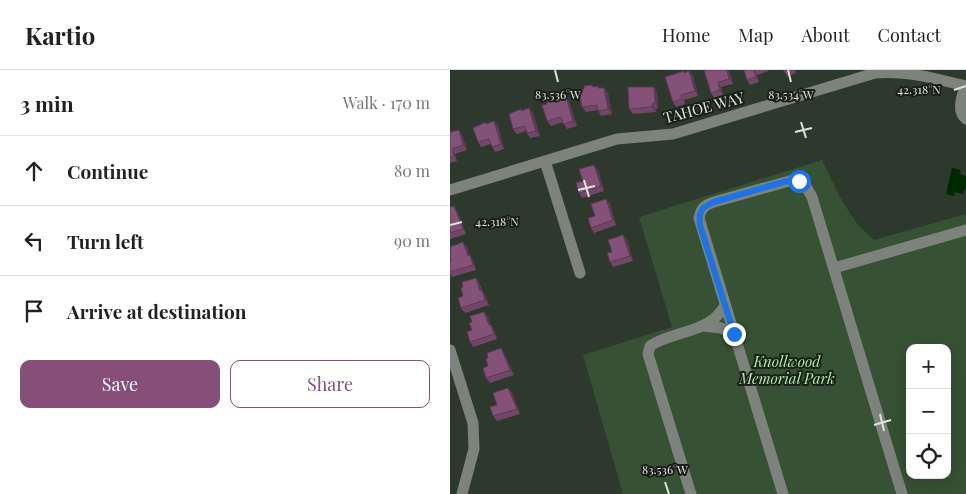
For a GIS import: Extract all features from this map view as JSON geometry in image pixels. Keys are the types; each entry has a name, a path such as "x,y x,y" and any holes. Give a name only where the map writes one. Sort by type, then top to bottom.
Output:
{"street":[{"name":"TAHOE WAY","path":"450,190 617,138 673,134 875,73 907,72 966,86"},
{"path":"966,86 960,109 966,119"},
{"path":"546,161 580,273"},
{"path":"784,494 699,218 703,207 714,202 793,180 804,183 812,197 902,494"},
{"path":"834,268 966,230"},
{"path":"692,494 648,354 650,346 659,340 703,326 716,317 725,306"},
{"path":"703,326 721,328 734,334"},
{"path":"450,350 473,423 474,449 462,494"}],"green space":[{"name":"Knollwood Memorial Park","path":"822,160 842,201 858,225 874,240 966,214 966,494 623,494 583,355 672,327 639,217"}],"shaded area":[{"path":"952,168 961,170 960,174 966,176 966,190 964,190 963,194 955,192 954,196 946,194"}],"building":[{"path":"704,70 727,70 729,79 718,82 720,90 711,93"},
{"path":"744,70 754,70 756,77 747,80"},
{"path":"684,71 684,73 689,71 695,91 681,95 682,99 673,102 665,77"},
{"path":"592,85 593,87 604,88 608,109 598,111 597,105 582,107 579,90 584,89 584,86"},
{"path":"628,87 654,87 655,103 652,104 652,107 629,109"},
{"path":"566,96 573,121 563,124 561,117 547,121 542,105"},
{"path":"529,108 536,131 527,133 525,126 513,129 509,114"},
{"path":"494,121 501,144 492,147 489,139 478,142 473,128 486,122 486,124"},
{"path":"459,130 463,145 452,149 454,156 450,157 450,132"},
{"path":"594,165 601,186 579,193 576,183 583,181 579,169"},
{"path":"606,199 613,220 591,228 588,218 595,216 591,204"},
{"path":"454,206 463,229 450,233 450,207"},
{"path":"623,235 630,256 610,262 607,253 612,252 608,240"},
{"path":"463,242 473,265 450,272 450,247"},
{"path":"476,278 485,300 461,308 458,298 463,296 462,282"},
{"path":"484,312 494,334 470,342 467,332 472,330 469,323 472,322 470,316"},
{"path":"501,348 510,370 486,378 483,368 488,366 487,353"},
{"path":"508,388 517,409 493,416 490,407 497,405 493,393"}],"route":[{"path":"734,334 700,225 700,212 703,207 714,202 787,181 799,181"}]}
